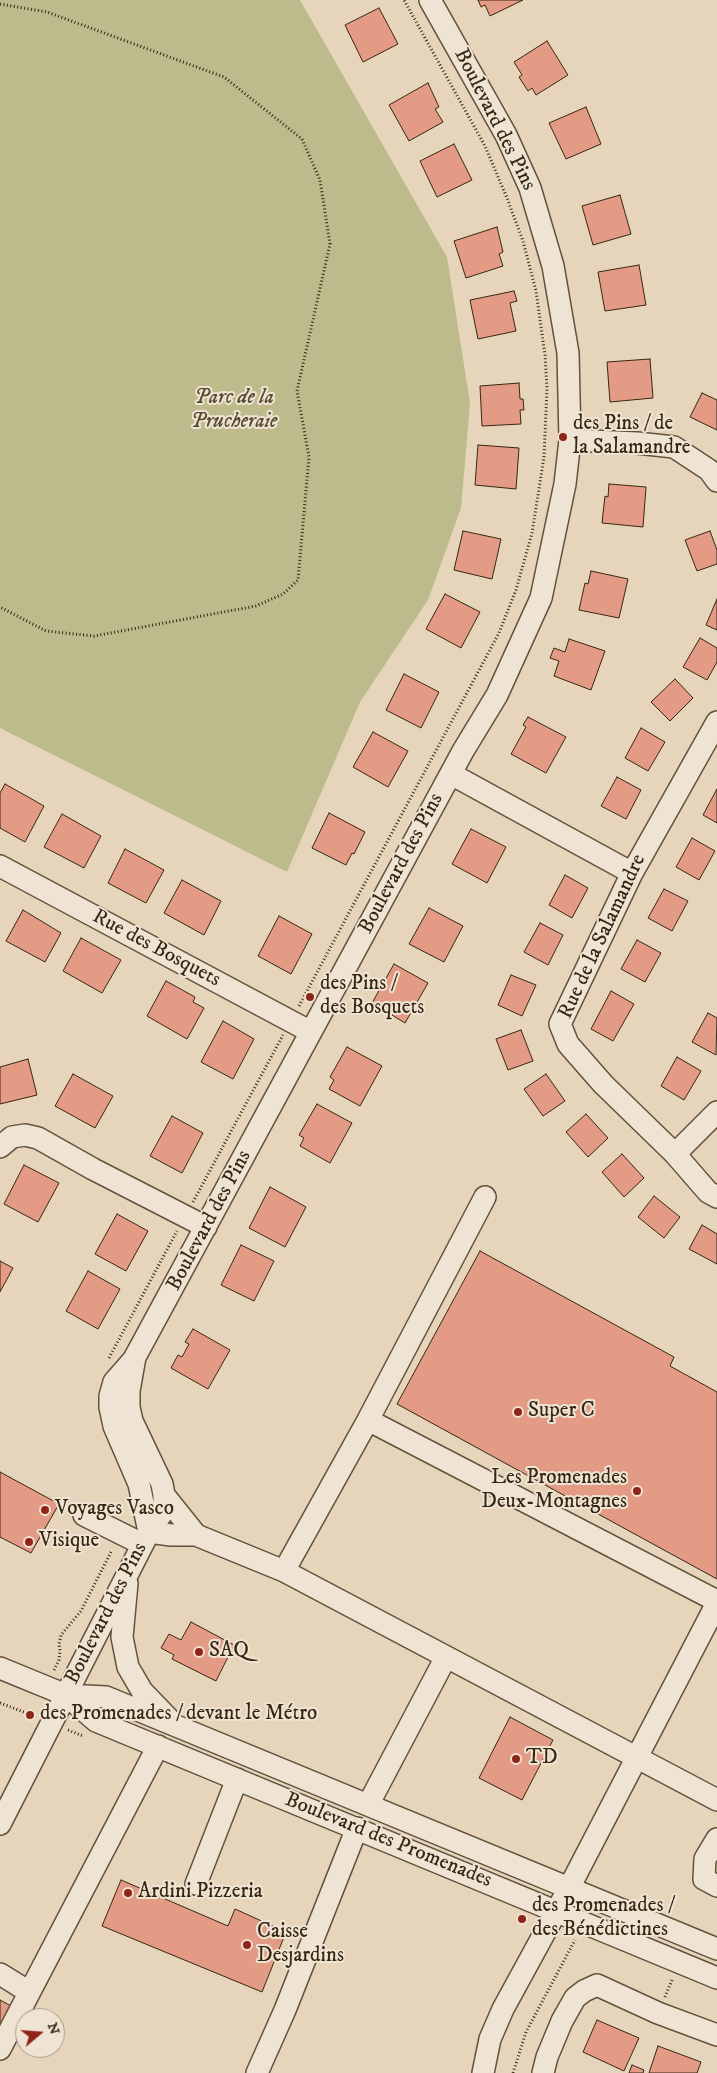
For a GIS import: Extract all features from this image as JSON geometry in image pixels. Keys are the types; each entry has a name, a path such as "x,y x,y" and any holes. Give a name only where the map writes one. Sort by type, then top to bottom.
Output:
{"street":[{"name":"Boulevard des Pins","path":"0,1824 146,1538 162,1515 165,1504 158,1475 132,1421 129,1408 129,1391 135,1357 451,774 497,695 541,598 565,484 570,440 568,353 553,266 530,188 506,135 430,0"},
{"path":"570,440 637,443 674,448 709,470 717,481"},
{"name":"Rue de la Salamandre","path":"717,722 632,873 560,1024 568,1044 603,1084 675,1154 708,1192 717,1197"},
{"path":"451,774 632,873"},
{"name":"Rue des Bosquets","path":"0,866 154,950 311,1032"},
{"path":"675,1154 717,1112"},
{"path":"0,1146 12,1136 25,1134 38,1138 206,1227"},
{"path":"284,1572 368,1420 485,1197"},
{"path":"135,1357 114,1382 110,1396 110,1407 114,1426 139,1484 146,1538"},
{"path":"368,1420 717,1602 635,1757 569,1888 496,2022 488,2047 483,2073"},
{"path":"164,1495 196,1535"},
{"path":"84,1515 146,1538 196,1535 284,1572 717,1800"},
{"path":"128,1573 122,1637 128,1667 142,1691 175,1726"},
{"path":"368,1805 446,1657"},
{"name":"Boulevard des Promenades","path":"0,1668 66,1695 96,1720 717,1978"},
{"name":"Boulevard des Promenades","path":"66,1695 106,1697 717,1949"},
{"path":"0,2049 158,1746"},
{"path":"196,1884 238,1779"},
{"path":"258,2073 357,1828"},
{"path":"717,1839 705,1859 704,1879 717,1886"},
{"path":"0,1974 30,1992"},
{"path":"543,2073 547,2057 562,2021 575,1998 584,1990 597,1985 658,2013 717,2035"}],"path":[{"name":"Boulevard des Pins","path":"299,1006 499,633 516,590 532,533 544,457 547,388 545,355 536,291 523,241 485,146 404,0"},
{"path":"0,4 47,12 224,77 302,139 320,180 330,244 297,391 309,457 298,580 283,594 256,606 94,636 46,631 0,607"},
{"name":"Boulevard des Pins","path":"193,1201 283,1034"},
{"name":"Boulevard des Pins","path":"60,1654 59,1644 61,1635 80,1611 113,1549"},
{"path":"0,1703 34,1716"},
{"path":"514,2073 526,2032 575,1940"},
{"path":"662,2004 672,1980"}],"green space":[{"name":"Parc de la Prucheraie","path":"0,0 300,0 447,257 470,403 461,508 428,600 360,702 287,872 0,728"}],"building":[{"path":"478,0 523,0 490,16 485,5 481,7"},
{"path":"379,8 398,44 363,62 345,25"},
{"path":"547,41 568,75 536,95 532,88 528,91 519,77 522,75 514,62"},
{"path":"428,83 439,107 435,109 443,122 409,141 389,105"},
{"path":"586,107 601,144 566,159 549,123"},
{"path":"454,144 472,180 437,197 420,161"},
{"path":"620,195 631,234 593,245 582,206"},
{"path":"497,227 503,252 499,254 503,266 466,278 454,241"},
{"path":"639,265 646,305 605,311 598,272"},
{"path":"514,291 517,301 510,303 516,331 478,339 470,300"},
{"path":"650,359 653,398 610,402 607,362"},
{"path":"519,383 520,399 523,399 524,410 520,410 521,424 482,426 480,386"},
{"path":"702,393 717,400 717,430 690,417"},
{"path":"478,445 519,448 516,489 475,485"},
{"path":"609,484 646,487 643,527 602,523 605,496 608,497"},
{"path":"463,531 501,539 492,579 454,570"},
{"path":"710,531 717,550 717,564 697,571 685,540"},
{"path":"591,571 628,579 619,618 579,610 585,583 588,584"},
{"path":"445,594 480,612 461,648 426,629"},
{"path":"717,599 717,630 706,625"},
{"path":"700,638 717,648 717,662 707,680 683,667"},
{"path":"569,639 605,651 591,690 554,676 559,661 550,658 554,648 565,652"},
{"path":"404,674 439,692 421,728 386,710"},
{"path":"675,679 693,698 670,721 651,702"},
{"path":"528,717 566,737 546,773 511,754 526,727 523,725"},
{"path":"641,728 665,742 648,771 625,758"},
{"path":"373,732 408,751 388,787 353,767"},
{"path":"617,777 641,790 626,819 601,806"},
{"path":"5,784 44,806 25,842 0,828 0,793"},
{"path":"717,789 717,823 703,815"},
{"path":"329,813 365,832 346,865 312,848"},
{"path":"62,814 101,836 84,868 44,847"},
{"path":"471,829 506,847 487,883 452,864"},
{"path":"692,838 715,851 699,880 676,867"},
{"path":"125,849 164,870 146,903 108,883"},
{"path":"565,875 588,888 572,918 549,905"},
{"path":"182,880 221,901 204,935 164,913"},
{"path":"664,889 688,901 672,931 648,918"},
{"path":"429,908 463,926 444,962 409,944"},
{"path":"23,910 61,933 45,962 6,941"},
{"path":"279,916 312,934 291,974 258,956"},
{"path":"540,923 563,935 548,965 524,952"},
{"path":"81,938 121,960 102,993 63,971"},
{"path":"637,940 661,953 645,982 621,969"},
{"path":"394,964 428,983 405,1023 372,1003"},
{"path":"511,975 536,985 522,1016 498,1005"},
{"path":"166,981 195,997 193,1002 204,1008 187,1039 147,1016"},
{"path":"611,991 634,1004 613,1041 591,1029"},
{"path":"708,1013 717,1018 716,1055 692,1042"},
{"path":"223,1021 254,1039 233,1079 201,1062"},
{"path":"521,1030 533,1061 508,1070 496,1039"},
{"path":"347,1047 382,1066 360,1106 329,1089 334,1080 330,1077"},
{"path":"677,1057 701,1071 684,1100 661,1086"},
{"path":"28,1059 37,1095 0,1104 0,1067"},
{"path":"73,1074 113,1096 95,1128 55,1106"},
{"path":"546,1074 565,1101 543,1116 524,1089"},
{"path":"317,1104 352,1123 330,1163 300,1146 304,1138 299,1135"},
{"path":"586,1114 608,1138 588,1157 566,1132"},
{"path":"172,1116 203,1133 182,1173 150,1156"},
{"path":"622,1154 644,1178 624,1197 602,1172"},
{"path":"24,1165 59,1183 38,1222 4,1204"},
{"path":"270,1187 306,1207 285,1247 249,1228"},
{"path":"654,1196 680,1217 664,1238 638,1217"},
{"path":"117,1214 148,1231 126,1271 95,1254"},
{"path":"702,1225 717,1234 717,1264 689,1249"},
{"path":"241,1245 274,1261 254,1301 221,1285"},
{"name":"Les Promenades Deux-Montagnes","path":"480,1251 674,1357 670,1366 717,1392 717,1579 397,1404"},
{"path":"0,1261 13,1268 0,1292"},
{"path":"88,1271 120,1289 98,1329 66,1311"},
{"path":"193,1329 230,1350 208,1389 171,1368 178,1355 182,1357 189,1344 185,1342"},
{"path":"0,1472 59,1504 31,1553 0,1537"},
{"name":"SAQ","path":"191,1622 234,1645 216,1681 172,1659 174,1655 161,1648 169,1634 181,1640"},
{"name":"TD","path":"510,1717 553,1740 522,1800 479,1778"},
{"path":"121,1880 228,1926 235,1909 286,1932 262,1992 102,1926"},
{"path":"0,2000 13,2007 0,2031"},
{"path":"597,2020 639,2038 624,2071 583,2052"},
{"path":"658,2046 701,2062 697,2073 649,2073"},
{"path":"632,2065 644,2070 643,2073 629,2073"}],"place":[{"name":"des Pins / de la Salamandre","path":"563,437"},
{"name":"des Pins / des Bosquets","path":"310,997"},
{"name":"Super C","path":"518,1412"},
{"name":"Les Promenades Deux-Montagnes","path":"637,1491"},
{"name":"Voyages Vasco","path":"45,1510"},
{"name":"Visique","path":"29,1542"},
{"name":"SAQ","path":"199,1652"},
{"name":"des Promenades / devant le Métro","path":"30,1715"},
{"name":"TD","path":"516,1759"},
{"name":"Ardini Pizzeria","path":"128,1893"},
{"name":"des Promenades / des Bénédictines","path":"522,1919"},
{"name":"Caisse Desjardins","path":"247,1945"}]}
